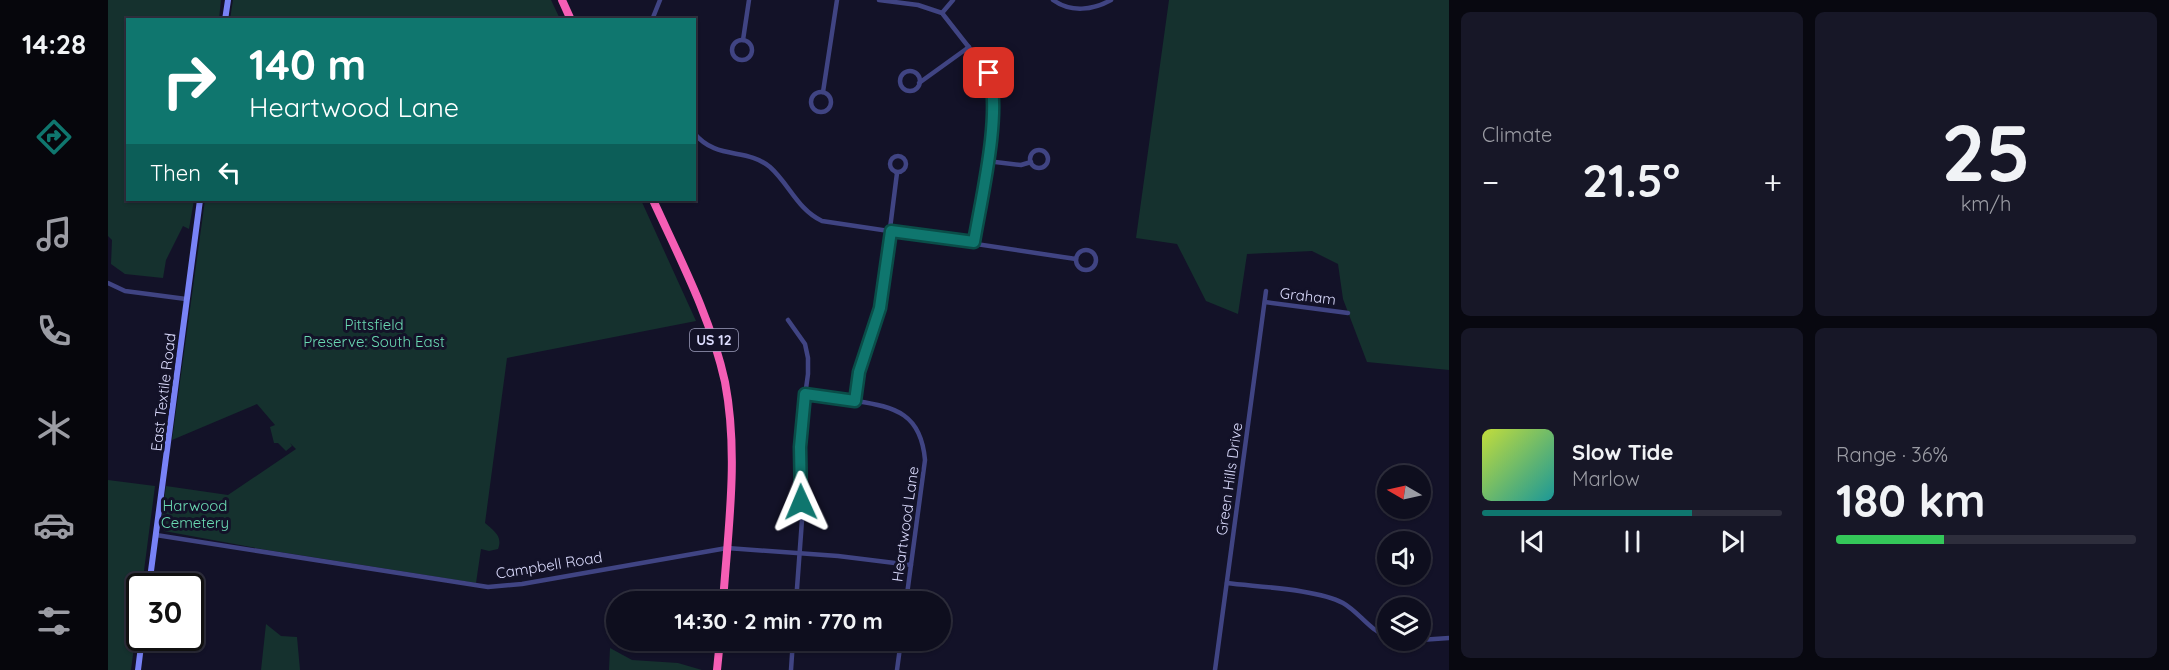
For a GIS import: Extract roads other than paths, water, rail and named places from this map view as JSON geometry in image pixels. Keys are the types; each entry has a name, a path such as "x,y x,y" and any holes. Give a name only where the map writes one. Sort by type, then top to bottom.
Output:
{"highway":[{"path":"562,0 570,18"},
{"name":"US 12","path":"653,201 705,315 725,382 732,441 724,591"},
{"path":"717,670 719,651"}],"main road":[{"path":"225,18 228,0"},
{"name":"East Textile Road","path":"150,573 200,201"},
{"path":"138,670 140,651"}],"street":[{"path":"653,18 660,0"},
{"path":"743,40 749,0"},
{"path":"823,92 837,0"},
{"path":"879,0 918,6 942,13 989,73 993,86 987,161 974,242"},
{"path":"942,13 953,0"},
{"path":"1053,0 1063,6 1085,9 1111,0"},
{"path":"743,40 749,43 751,52 748,57 740,60 734,56 732,50 737,42 743,40"},
{"path":"919,83 918,76 913,72 906,72 900,78 900,84 907,90 916,88 919,83 969,47"},
{"path":"823,92 829,96 831,105 824,112 818,112 812,105 812,99 816,93 823,92"},
{"path":"696,135 704,144 712,148 757,159 770,167 808,213 831,223 974,242 1077,259"},
{"path":"1040,149 1047,154 1048,160 1042,167 1036,168 1031,162 1030,156 1035,151 1040,149"},
{"path":"987,161 1021,165 1031,162"},
{"path":"855,401 859,372 880,308 897,172"},
{"path":"1088,250 1093,254 1095,263 1091,268 1085,270 1078,265 1077,259 1082,251 1088,250"},
{"path":"108,283 125,291 186,299"},
{"name":"Green Hills Drive","path":"1215,670 1266,291"},
{"name":"Graham","path":"1265,302 1348,313"},
{"path":"788,320 805,344 808,358 800,436 802,520 797,591"},
{"name":"Heartwood Lane","path":"805,394 885,405 898,410 910,420 924,445 925,460 908,591"},
{"name":"Campbell Road","path":"156,535 495,587 727,548 838,556 911,566"},
{"path":"1227,583 1328,597 1353,609 1377,631"},
{"path":"1431,639 1449,638"},
{"path":"791,670 793,651"},
{"path":"897,670 900,651"}],"park label":[{"name":"Pittsfield Preserve: South East","path":"374,332"},
{"name":"Harwood Cemetery","path":"195,514"}]}
